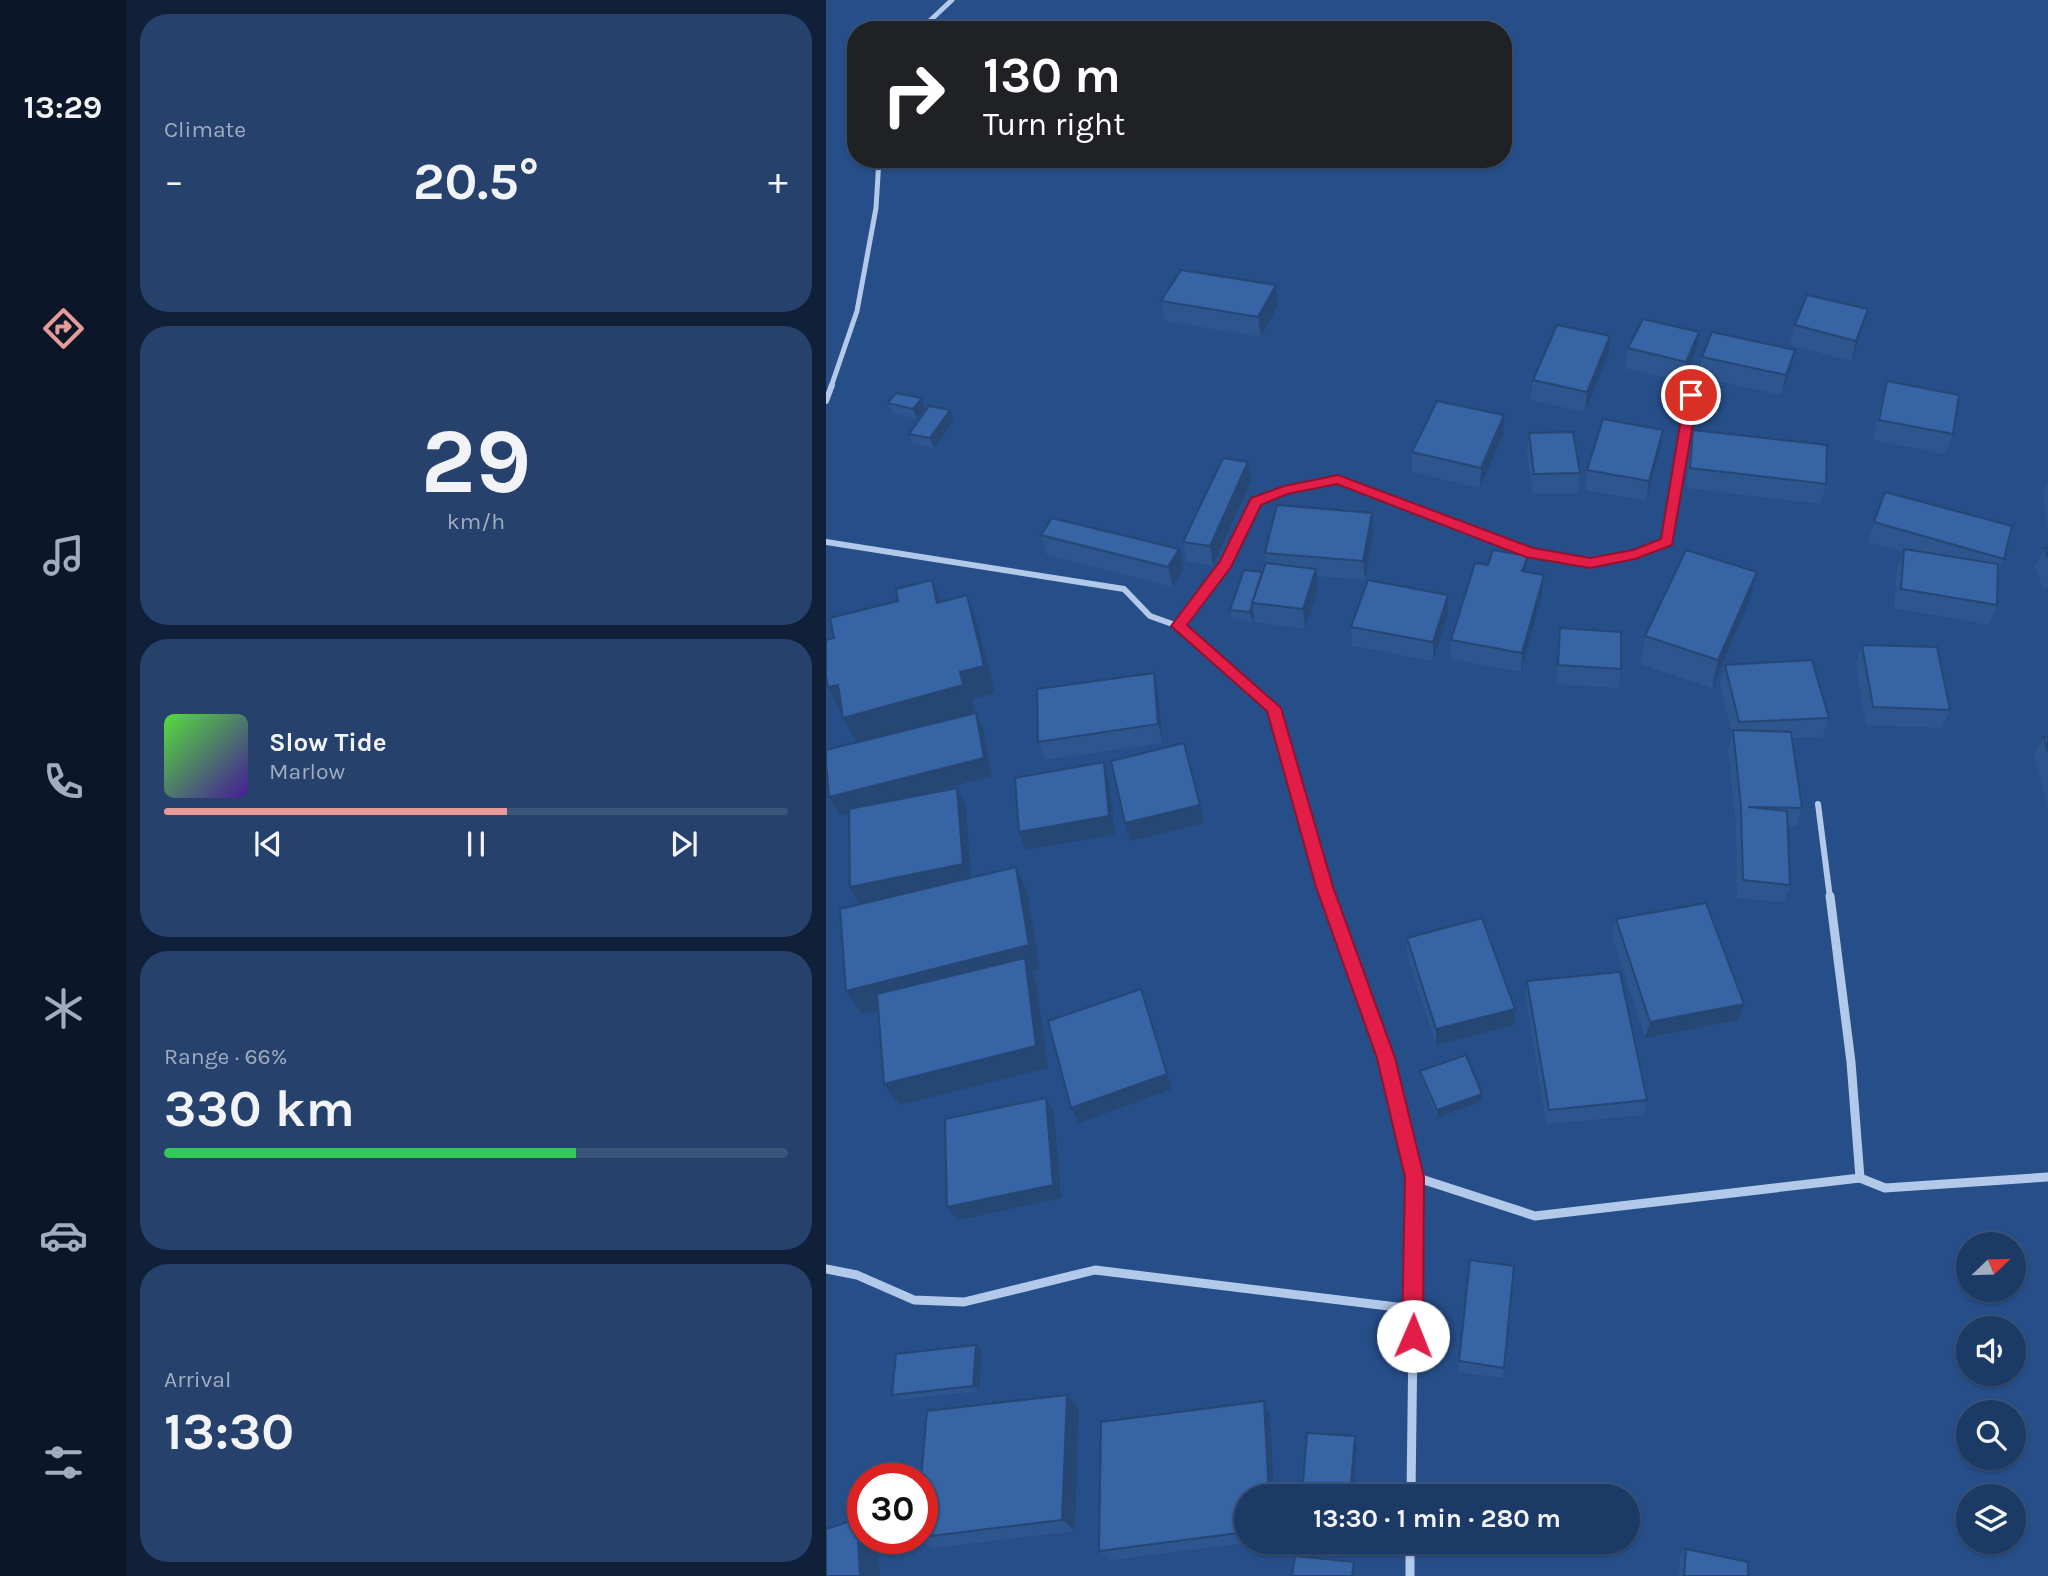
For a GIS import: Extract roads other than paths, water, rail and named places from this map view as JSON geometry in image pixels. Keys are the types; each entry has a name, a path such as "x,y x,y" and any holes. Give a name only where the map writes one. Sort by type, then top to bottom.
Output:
{"street":[{"path":"930,21 952,0"},
{"path":"826,401 857,311 876,208 878,168"},
{"path":"1178,626 1226,563 1256,502 1284,490 1338,480 1531,553 1590,563 1635,554 1667,542 1695,371"},
{"path":"826,542 1124,589 1150,616 1178,626 1274,708 1324,887 1386,1058 1415,1177 1411,1484"},
{"path":"1818,804 1851,1062 1860,1178"},
{"path":"1415,1177 1535,1216 1860,1178 1885,1188 2048,1177"},
{"path":"826,1269 857,1275 914,1300 964,1302 1095,1270 1413,1309"},
{"path":"1410,1554 1410,1576"}]}
